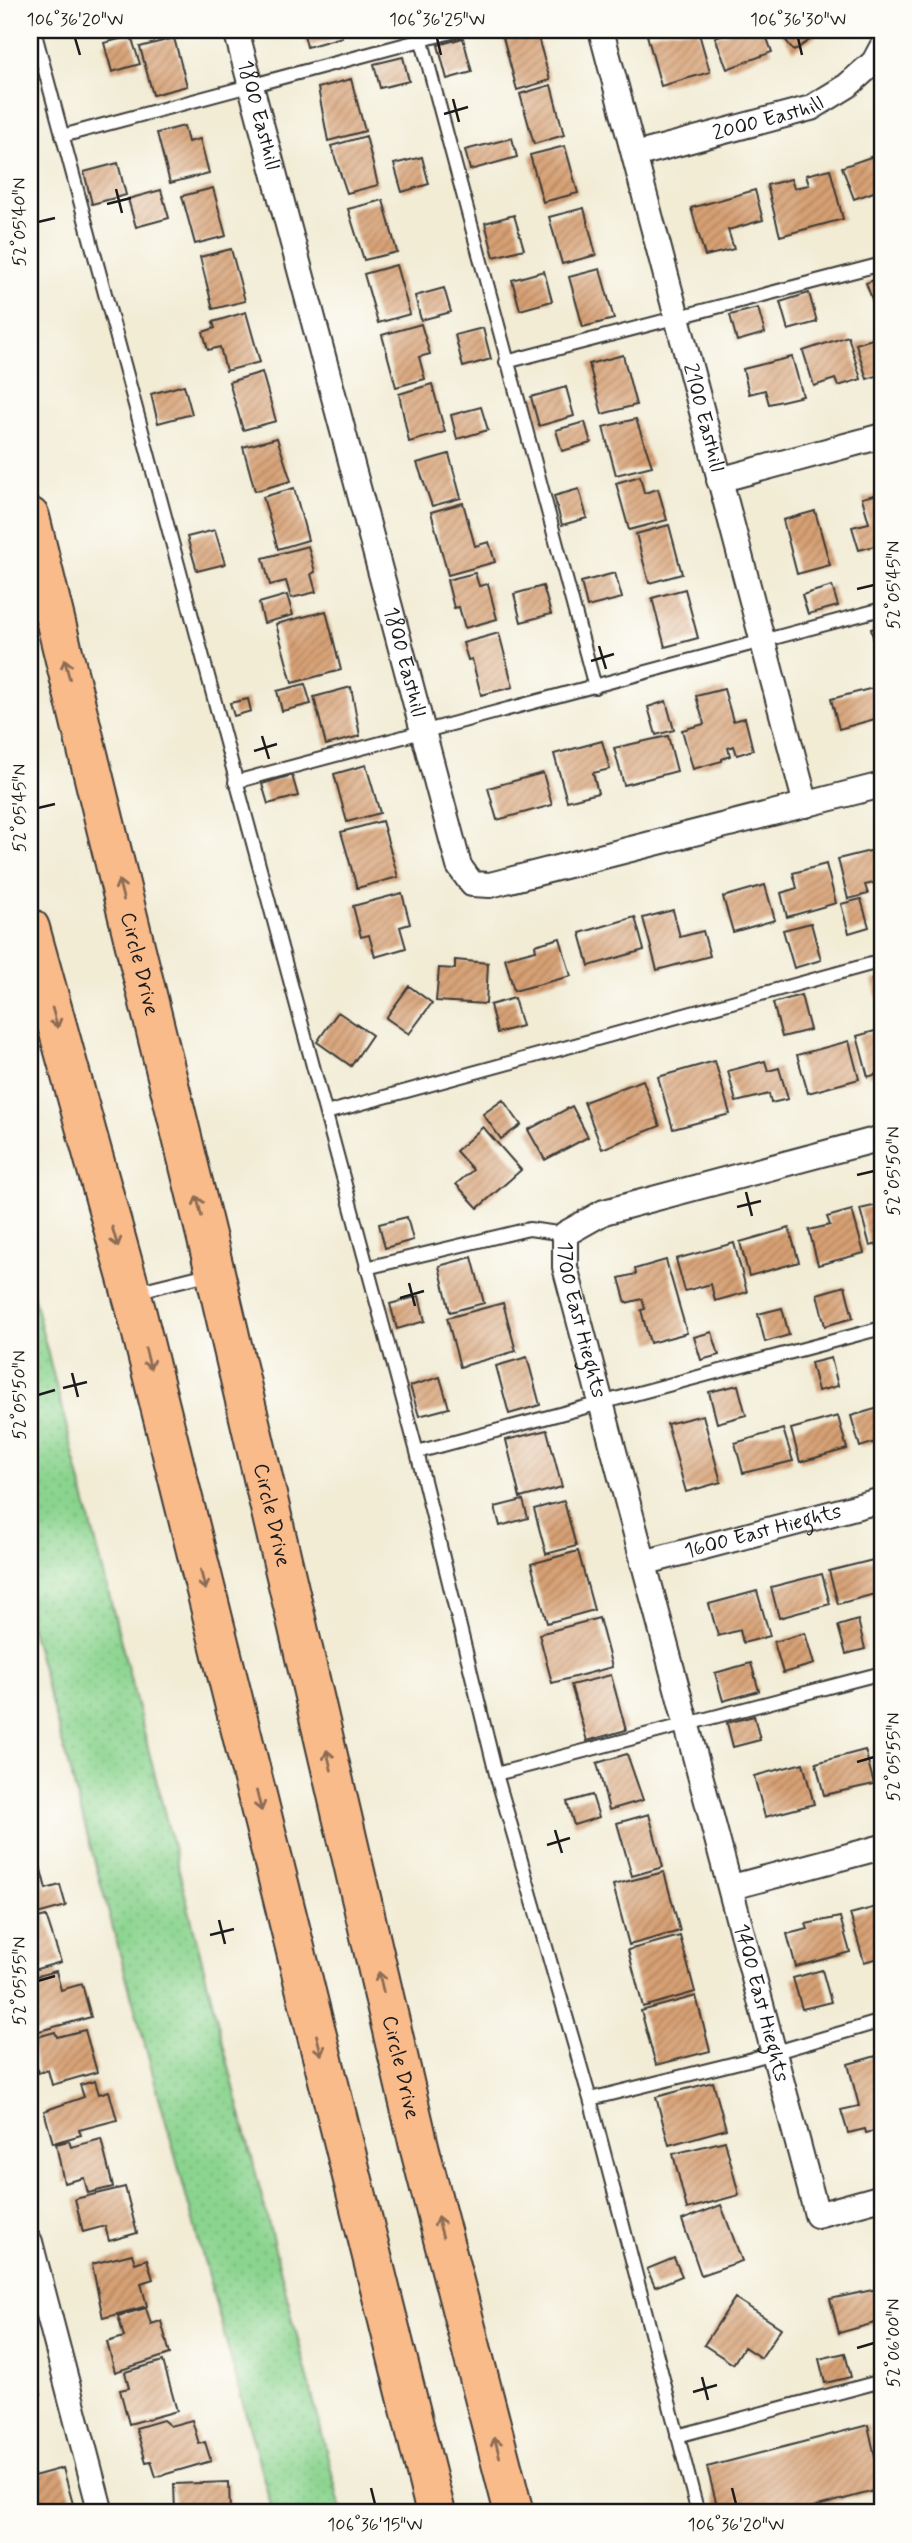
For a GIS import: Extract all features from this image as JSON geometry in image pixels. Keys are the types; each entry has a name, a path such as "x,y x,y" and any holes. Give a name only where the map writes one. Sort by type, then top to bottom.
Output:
{"highway":[{"name":"Circle Drive","path":"30,517 215,1272 419,2146 514,2513"},
{"path":"30,928 131,1293 436,2513"}],"street":[{"name":"1800 Easthill","path":"236,30 459,866 472,884 490,885 882,785"},
{"name":"2100 Easthill","path":"601,30 806,804"},
{"name":"2000 Easthill","path":"635,155 811,108 847,86 874,62 882,47"},
{"path":"719,480 882,436"},
{"name":"1700 East Hieghts","path":"686,1725 565,1267 565,1234 604,1212 882,1138"},
{"name":"1600 East Hieghts","path":"643,1563 882,1500"},
{"name":"1400 East Hieghts","path":"686,1725 732,1887 817,2215 882,2197"},
{"path":"732,1887 882,1847"},
{"path":"30,2242 34,2274 101,2513"}],"lane":[{"path":"34,30 417,1452 496,1774 590,2099 698,2513"},
{"path":"62,136 250,86 420,35 459,30"},
{"path":"420,35 594,687"},
{"path":"506,362 882,264"},
{"path":"235,782 882,608"},
{"path":"326,1113 882,961"},
{"path":"366,1268 529,1229 565,1234"},
{"path":"131,1293 215,1272"},
{"path":"417,1452 882,1328"},
{"path":"496,1774 882,1673"},
{"path":"590,2099 882,2021"},
{"path":"677,2436 882,2381"}],"green space":[{"path":"30,1283 342,2513 273,2513 30,1625"}],"building":[{"path":"303,30 340,30 342,37 307,47"},
{"path":"501,30 536,30 550,80 517,90"},
{"path":"667,30 698,30 710,72 661,86 647,35"},
{"path":"734,30 764,30 772,52 727,69 715,37"},
{"path":"778,30 824,30 794,51"},
{"path":"131,36 140,64 112,72 104,43"},
{"path":"174,38 187,86 153,95 140,47"},
{"path":"463,38 472,72 447,79 438,45"},
{"path":"403,57 409,81 380,88 374,64"},
{"path":"351,79 365,131 328,141 318,88"},
{"path":"551,85 564,135 534,144 520,94"},
{"path":"184,126 188,142 200,139 209,173 170,183 157,133"},
{"path":"366,136 378,185 347,193 331,146"},
{"path":"512,138 517,157 470,170 465,150"},
{"path":"565,146 578,193 543,202 530,155"},
{"path":"882,153 882,189 854,199 842,167"},
{"path":"422,157 429,184 402,192 394,164"},
{"path":"118,163 126,195 92,204 84,172"},
{"path":"830,169 843,219 780,236 767,185 791,179 794,188 809,185 806,175"},
{"path":"213,188 226,236 195,244 182,196"},
{"path":"161,190 169,218 136,227 128,199"},
{"path":"755,190 763,220 728,230 734,249 705,256 691,208"},
{"path":"383,200 397,252 364,260 348,209"},
{"path":"584,208 596,255 562,264 549,217"},
{"path":"514,215 524,249 494,257 485,223"},
{"path":"231,249 245,301 213,309 200,257"},
{"path":"396,265 410,314 378,323 364,274"},
{"path":"600,269 614,319 583,327 569,277"},
{"path":"544,271 552,301 520,310 512,280"},
{"path":"882,277 882,319 880,320 866,283"},
{"path":"444,288 451,312 421,320 415,296"},
{"path":"809,293 817,322 788,330 780,302"},
{"path":"758,308 765,333 737,341 730,315"},
{"path":"246,312 260,362 226,371 220,347 208,350 203,332 215,328 213,322"},
{"path":"421,324 430,354 419,357 425,379 396,387 382,335"},
{"path":"483,328 491,359 463,367 455,335"},
{"path":"848,336 861,379 838,386 835,379 814,386 803,351"},
{"path":"882,336 882,374 867,379 856,344"},
{"path":"623,355 636,405 602,414 589,364"},
{"path":"792,357 803,396 769,404 765,390 749,394 743,369"},
{"path":"262,372 276,421 243,430 229,382"},
{"path":"432,384 445,432 409,442 399,394"},
{"path":"184,385 192,414 158,423 151,394"},
{"path":"566,387 574,416 539,426 531,397"},
{"path":"481,407 488,430 457,439 451,415"},
{"path":"636,419 652,466 616,475 603,427"},
{"path":"585,422 591,443 562,451 556,430"},
{"path":"277,438 291,481 255,491 243,447"},
{"path":"449,454 461,498 432,506 417,463"},
{"path":"640,476 644,493 658,489 667,520 629,530 616,483"},
{"path":"294,488 308,540 278,549 263,497"},
{"path":"579,489 587,518 562,525 554,496"},
{"path":"882,493 882,544 859,550 852,527 869,523 862,498"},
{"path":"463,503 475,546 489,542 495,562 448,575 431,512"},
{"path":"815,511 830,565 797,574 783,520"},
{"path":"669,525 682,574 649,583 636,534"},
{"path":"215,530 225,564 197,571 187,537"},
{"path":"308,546 315,572 311,574 316,592 291,598 286,581 270,585 263,558"},
{"path":"475,573 479,586 488,584 497,619 465,628 459,607 454,608 447,580"},
{"path":"615,573 622,598 587,607 581,582"},
{"path":"543,586 551,614 521,622 514,594"},
{"path":"832,586 838,606 808,614 802,595"},
{"path":"685,589 698,638 665,647 652,598"},
{"path":"287,595 293,615 264,623 259,603"},
{"path":"326,611 341,670 292,683 276,624"},
{"path":"882,626 882,655 878,656 871,629"},
{"path":"499,633 513,687 481,695 472,659 468,660 463,643"},
{"path":"305,684 311,704 282,711 277,691"},
{"path":"881,686 882,717 839,729 831,699"},
{"path":"351,687 360,736 326,745 314,697"},
{"path":"724,689 733,721 745,718 753,750 737,755 734,746 728,748 730,756 722,761 693,769 682,730 704,724 696,696"},
{"path":"248,699 251,711 234,716 230,703"},
{"path":"666,701 674,730 656,735 648,707"},
{"path":"668,736 677,771 624,785 614,748"},
{"path":"602,741 610,769 593,773 598,793 567,801 554,754"},
{"path":"366,765 380,813 347,822 334,774"},
{"path":"543,773 552,805 497,820 488,788"},
{"path":"292,775 298,796 268,804 262,784"},
{"path":"382,821 398,877 357,888 341,832"},
{"path":"882,848 882,894 878,882 865,885 868,894 848,899 838,859"},
{"path":"826,864 836,903 787,917 781,893 797,888 793,873"},
{"path":"765,885 775,920 733,932 723,897"},
{"path":"402,893 410,924 400,927 406,948 375,957 369,935 361,937 353,906"},
{"path":"861,899 869,927 849,933 841,904"},
{"path":"673,910 680,937 703,931 710,956 657,970 643,918"},
{"path":"635,917 644,950 589,966 580,933"},
{"path":"811,923 821,960 794,968 783,930"},
{"path":"560,938 571,976 514,991 505,958 536,950 535,945"},
{"path":"455,960 488,963 486,1004 436,1001 439,968 455,969"},
{"path":"882,978 882,1016 881,1016 872,980"},
{"path":"409,986 432,1003 409,1034 386,1018"},
{"path":"801,995 810,1030 782,1037 773,1003"},
{"path":"514,998 522,1026 497,1033 490,1005"},
{"path":"338,1012 372,1035 351,1066 317,1042"},
{"path":"882,1029 882,1072 868,1077 857,1036"},
{"path":"849,1041 859,1079 808,1093 797,1055"},
{"path":"715,1061 730,1114 673,1129 658,1077"},
{"path":"765,1061 768,1071 779,1068 788,1099 771,1103 769,1094 736,1102 728,1071"},
{"path":"643,1080 660,1126 602,1149 584,1102"},
{"path":"503,1100 521,1125 501,1139 483,1114"},
{"path":"572,1106 588,1137 545,1160 528,1130"},
{"path":"483,1127 521,1170 478,1208 456,1184 473,1170 456,1151"},
{"path":"882,1204 882,1243 870,1246 860,1209"},
{"path":"852,1210 864,1253 818,1265 809,1230 830,1225 827,1217"},
{"path":"407,1217 413,1240 385,1248 379,1224"},
{"path":"789,1228 799,1262 749,1276 740,1242"},
{"path":"734,1243 747,1292 715,1301 711,1284 685,1291 676,1259"},
{"path":"472,1257 484,1303 450,1312 439,1266"},
{"path":"666,1260 687,1333 650,1343 641,1310 645,1309 642,1299 626,1303 619,1278 636,1274 635,1269"},
{"path":"845,1286 853,1318 825,1326 817,1294"},
{"path":"419,1296 425,1321 397,1329 390,1304"},
{"path":"503,1303 516,1351 460,1367 447,1318"},
{"path":"782,1308 789,1335 765,1342 758,1314"},
{"path":"712,1332 719,1355 701,1360 694,1337"},
{"path":"527,1357 540,1405 509,1414 496,1366"},
{"path":"831,1358 838,1386 818,1391 811,1363"},
{"path":"440,1377 449,1408 419,1416 410,1386"},
{"path":"738,1385 746,1415 717,1423 709,1392"},
{"path":"882,1407 882,1440 860,1447 851,1416"},
{"path":"703,1415 721,1482 686,1492 667,1424"},
{"path":"838,1416 847,1449 800,1462 791,1429"},
{"path":"783,1429 793,1461 743,1473 735,1443"},
{"path":"547,1430 562,1487 520,1498 506,1440"},
{"path":"523,1500 528,1518 500,1526 495,1507"},
{"path":"564,1501 576,1546 546,1554 534,1509"},
{"path":"578,1551 594,1610 547,1623 531,1564"},
{"path":"877,1559 882,1592 838,1604 829,1571"},
{"path":"822,1574 830,1604 779,1618 771,1587"},
{"path":"757,1591 770,1636 743,1643 740,1630 718,1636 709,1604"},
{"path":"599,1618 612,1667 552,1683 539,1634"},
{"path":"858,1620 865,1649 846,1654 838,1626"},
{"path":"805,1633 814,1664 783,1673 774,1642"},
{"path":"751,1663 759,1691 723,1701 715,1673"},
{"path":"611,1675 626,1730 587,1741 571,1685"},
{"path":"754,1716 760,1740 733,1747 727,1723"},
{"path":"882,1743 882,1773 881,1773 874,1746"},
{"path":"865,1750 874,1784 824,1795 816,1763"},
{"path":"627,1754 643,1800 609,1810 597,1763"},
{"path":"803,1763 814,1804 765,1817 754,1776"},
{"path":"592,1795 599,1817 574,1825 567,1802"},
{"path":"649,1814 663,1867 632,1876 617,1823"},
{"path":"38,1858 46,1889 60,1885 66,1906 30,1916 30,1861"},
{"path":"664,1872 680,1931 629,1945 613,1885"},
{"path":"880,1906 882,1957 864,1962 850,1914"},
{"path":"46,1916 61,1962 30,1971 30,1920"},
{"path":"840,1917 850,1952 796,1967 787,1934 808,1929 806,1924"},
{"path":"680,1936 695,1992 643,2007 628,1950"},
{"path":"822,1970 831,2002 802,2009 793,1978"},
{"path":"56,1971 61,1990 82,1984 91,2017 32,2033 30,1978"},
{"path":"696,1996 710,2051 656,2065 641,2011"},
{"path":"85,2030 97,2072 52,2085 48,2070 38,2073 30,2039 55,2032 57,2037"},
{"path":"876,2056 882,2080 882,2129 866,2133 865,2129 848,2133 841,2110 859,2106 848,2064"},
{"path":"95,2081 99,2094 109,2091 117,2120 79,2130 81,2135 53,2143 44,2111 84,2097 80,2085"},
{"path":"713,2082 726,2129 669,2145 656,2097"},
{"path":"101,2139 113,2187 88,2193 84,2178 64,2183 56,2144 69,2141 71,2147"},
{"path":"725,2141 739,2195 687,2209 673,2154"},
{"path":"125,2187 137,2233 109,2241 105,2226 83,2232 75,2199"},
{"path":"721,2205 742,2261 701,2275 682,2220"},
{"path":"132,2254 135,2263 147,2259 153,2279 141,2283 147,2306 103,2318 92,2264"},
{"path":"674,2258 682,2276 655,2287 647,2269"},
{"path":"882,2288 882,2321 839,2333 830,2299"},
{"path":"735,2298 781,2328 761,2358 744,2347 733,2364 704,2345"},
{"path":"146,2308 151,2324 161,2321 170,2354 115,2372 107,2342 124,2337 118,2316"},
{"path":"30,2352 41,2394 30,2397"},
{"path":"845,2353 851,2377 825,2383 819,2359"},
{"path":"163,2361 177,2411 129,2424 120,2390 129,2388 125,2372"},
{"path":"163,2420 170,2426 192,2420 199,2444 205,2442 211,2461 156,2477 151,2461 146,2462 136,2428"},
{"path":"868,2425 882,2489 791,2513 719,2513 707,2467"},
{"path":"63,2468 73,2504 53,2510 54,2513 30,2513 30,2477"},
{"path":"229,2482 230,2513 175,2512 174,2484"}]}
